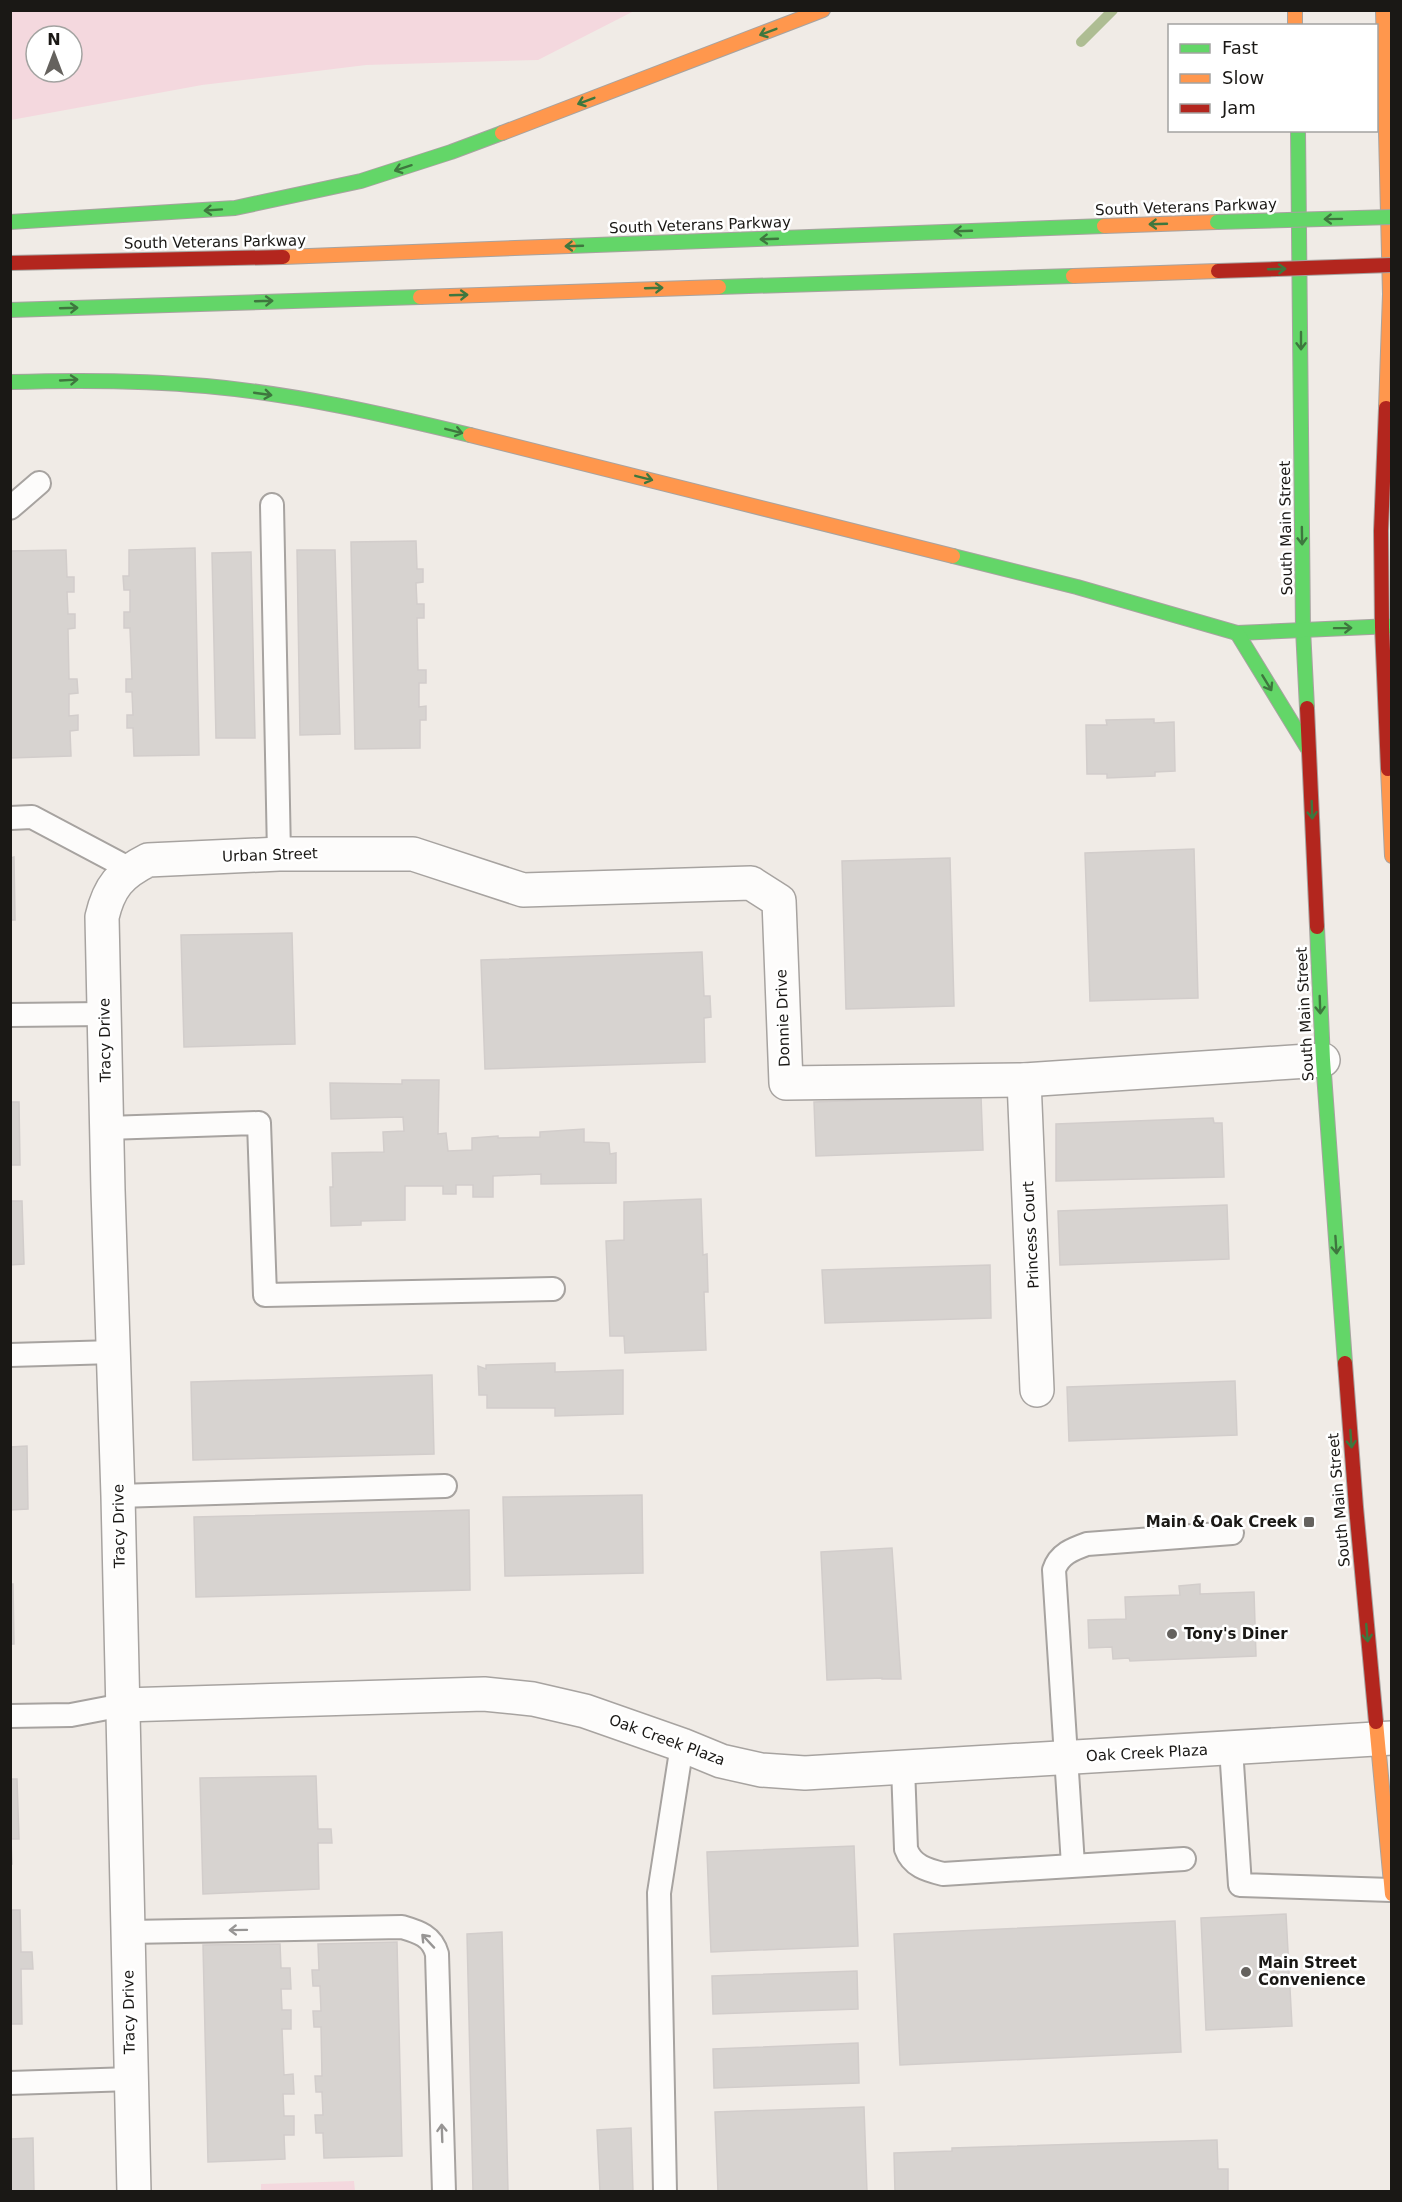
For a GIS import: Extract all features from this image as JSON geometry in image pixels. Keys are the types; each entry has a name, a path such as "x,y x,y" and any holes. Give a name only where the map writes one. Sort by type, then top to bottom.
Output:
{"highway":[{"path":"10,222 235,208 362,181 451,152 823,10"},
{"path":"1383,10 1390,294 1381,531 1387,626 1392,856"},
{"name":"South Main Street","path":"1298,132 1302,282 1303,629 1323,1060 1355,1496 1384,1738 1392,1894"},
{"name":"South Veterans Parkway","path":"10,263 310,256 1392,217"},
{"path":"10,310 1392,265"},
{"path":"10,382 80,380 206,386 304,399 401,418 1077,587 1237,633 1387,626"},
{"path":"1237,633 1310,752"}],"street":[{"name":"Urban Street","path":"130,869 148,860 279,854 413,854"},
{"name":"Donnie Drive","path":"413,854 523,890 751,883 779,901 786,1083 1024,1080 1323,1060"},
{"name":"Tracy Drive","path":"130,869 112,888 102,917 134,2192"},
{"name":"Princess Court","path":"1024,1080 1037,1390"},
{"name":"Oak Creek Plaza","path":"123,1705 484,1694 533,1699 585,1711 721,1761 761,1770 805,1773 1384,1738"}],"lane":[{"path":"10,508 39,483"},
{"path":"272,505 279,854"},
{"path":"10,818 32,817 130,869"},
{"path":"10,1015 104,1014"},
{"path":"106,1128 259,1123 265,1295 553,1289"},
{"path":"10,1355 114,1352"},
{"path":"118,1496 445,1486"},
{"path":"1073,1865 1054,1570 1057,1562 1075,1548 1087,1544 1232,1533"},
{"path":"10,1716 71,1715 123,1705"},
{"path":"665,2192 659,1893 682,1745"},
{"path":"1231,1748 1240,1885 1391,1890"},
{"path":"903,1767 906,1849 909,1858 917,1865 943,1874 1184,1859"},
{"path":"128,1932 402,1928 418,1932 428,1938 437,1954 444,2192"},
{"path":"10,2083 131,2079"}],"shaded area":[{"path":"11,10 634,10 538,60 366,65 202,85 11,120"},
{"path":"354,2181 355,2191 261,2191 261,2184"}],"building":[{"path":"416,541 417,569 423,569 423,582 416,583 417,604 424,604 424,618 417,618 418,670 426,670 426,683 419,683 419,707 426,706 426,720 420,720 420,748 355,749 351,542"},
{"path":"195,548 199,755 134,756 133,728 127,728 127,715 133,715 132,692 126,692 126,679 132,679 130,628 124,628 124,612 130,612 130,590 124,590 123,576 129,576 129,550"},
{"path":"66,550 67,577 74,577 74,592 67,592 68,614 75,614 75,628 68,629 69,679 77,679 78,693 69,694 69,716 78,715 78,730 70,731 71,756 10,758 10,551"},
{"path":"297,550 335,550 340,734 300,735"},
{"path":"251,552 255,738 216,738 212,553"},
{"path":"1154,719 1154,723 1174,722 1175,771 1155,772 1155,776 1107,778 1107,774 1087,774 1086,725 1107,725 1106,720"},
{"path":"1194,849 1198,998 1090,1001 1085,853"},
{"path":"14,857 15,920 10,920 10,858"},
{"path":"950,858 954,1006 846,1009 842,861"},
{"path":"292,933 295,1044 184,1047 181,935"},
{"path":"702,952 704,996 710,996 711,1017 704,1018 705,1062 485,1069 481,960"},
{"path":"402,1080 439,1080 438,1134 446,1133 448,1151 472,1150 472,1138 540,1137 540,1132 584,1129 584,1142 609,1143 610,1154 616,1153 616,1183 541,1184 541,1174 493,1176 493,1197 473,1197 473,1185 456,1185 456,1194 443,1194 443,1186 405,1186 405,1220 361,1221 361,1225 331,1226 332,1153 384,1152 383,1132 404,1131 403,1117 331,1119 330,1083 402,1084"},
{"path":"981,1096 983,1150 816,1156 814,1102"},
{"path":"10,1102 19,1102 20,1165 10,1165"},
{"path":"1213,1118 1214,1123 1222,1123 1224,1177 1056,1181 1056,1124"},
{"path":"701,1199 703,1255 707,1254 708,1292 704,1292 706,1350 625,1353 624,1336 610,1336 606,1241 624,1240 624,1202"},
{"path":"10,1201 22,1201 24,1264 10,1265"},
{"path":"1227,1205 1229,1259 1060,1265 1058,1211"},
{"path":"990,1265 991,1318 825,1323 822,1270"},
{"path":"555,1363 555,1372 623,1370 623,1414 555,1416 555,1408 487,1408 487,1395 479,1395 478,1366 486,1369 486,1365"},
{"path":"432,1375 434,1454 193,1460 191,1382"},
{"path":"1235,1381 1237,1435 1069,1441 1067,1387"},
{"path":"27,1446 28,1509 10,1510 10,1447"},
{"path":"642,1495 643,1573 505,1576 503,1497"},
{"path":"469,1510 470,1590 196,1597 194,1517"},
{"path":"892,1548 901,1679 827,1680 821,1552"},
{"path":"10,1584 13,1584 14,1644 10,1644"},
{"name":"Tony's Diner","path":"1200,1584 1200,1594 1254,1592 1256,1656 1130,1661 1129,1658 1113,1659 1112,1647 1089,1648 1088,1620 1126,1619 1125,1597 1180,1595 1179,1586"},
{"path":"316,1776 318,1829 331,1829 332,1843 318,1843 319,1889 203,1894 200,1778"},
{"path":"10,1779 17,1779 19,1839 11,1839 12,1864 10,1864"},
{"path":"854,1846 858,1946 711,1952 707,1852"},
{"path":"10,1910 20,1910 21,1952 32,1952 33,1969 21,1969 22,2024 10,2024"},
{"name":"Main Street Convenience","path":"1286,1914 1292,2026 1206,2030 1201,1918"},
{"path":"1175,1921 1181,2052 900,2065 894,1934"},
{"path":"502,1932 508,2192 473,2192 467,1934"},
{"path":"397,1942 402,2156 324,2158 323,2133 316,2133 315,2115 323,2115 322,2092 316,2092 315,2076 322,2076 321,2027 314,2027 313,2011 321,2011 320,1986 313,1986 312,1970 319,1970 318,1944"},
{"path":"280,1944 281,1968 290,1968 291,1989 281,1989 282,2010 291,2010 291,2029 282,2029 284,2075 293,2074 294,2094 283,2094 284,2116 294,2116 294,2135 284,2135 285,2159 208,2162 203,1945"},
{"path":"857,1971 858,2009 713,2014 712,1976"},
{"path":"858,2043 859,2083 714,2088 713,2049"},
{"path":"864,2107 867,2192 718,2192 715,2112"},
{"path":"631,2128 633,2192 600,2192 597,2130"},
{"path":"33,2138 34,2192 10,2192 10,2139"},
{"path":"1217,2140 1218,2169 1228,2169 1228,2192 895,2192 894,2153 952,2151 952,2148"}],"waterway":[{"path":"1081,42 1113,10"}],"traffic: fast":[{"path":"1298,132 1303,629 1307,708"},
{"path":"10,222 235,208 361,181 502,133"},
{"path":"1217,222 1392,217"},
{"path":"569,246 1104,226"},
{"path":"719,287 1073,276"},
{"path":"10,310 420,297"},
{"path":"10,382 133,382 239,390 339,406 470,435"},
{"path":"953,556 1077,587 1237,633 1392,626"},
{"path":"1237,633 1308,749"},
{"path":"1317,927 1323,1060 1345,1363"}],"traffic: slow":[{"path":"502,133 823,10"},
{"path":"1295,10 1295,24"},
{"path":"1383,10 1390,294 1386,408"},
{"path":"1104,226 1217,222"},
{"path":"283,257 569,246"},
{"path":"1073,276 1218,271"},
{"path":"420,297 719,287"},
{"path":"470,435 953,556"},
{"path":"1388,769 1392,856"},
{"path":"1376,1722 1392,1894"}],"traffic: jam":[{"path":"10,263 283,257"},
{"path":"1218,271 1392,265"},
{"path":"1386,408 1381,531 1382,627 1388,769"},
{"path":"1307,708 1317,927"},
{"path":"1345,1363 1376,1722"}],"place":[{"name":"Main & Oak Creek","path":"1309,1522"},
{"name":"Tony's Diner","path":"1172,1634"},
{"name":"Main Street Convenience","path":"1246,1972"}]}
